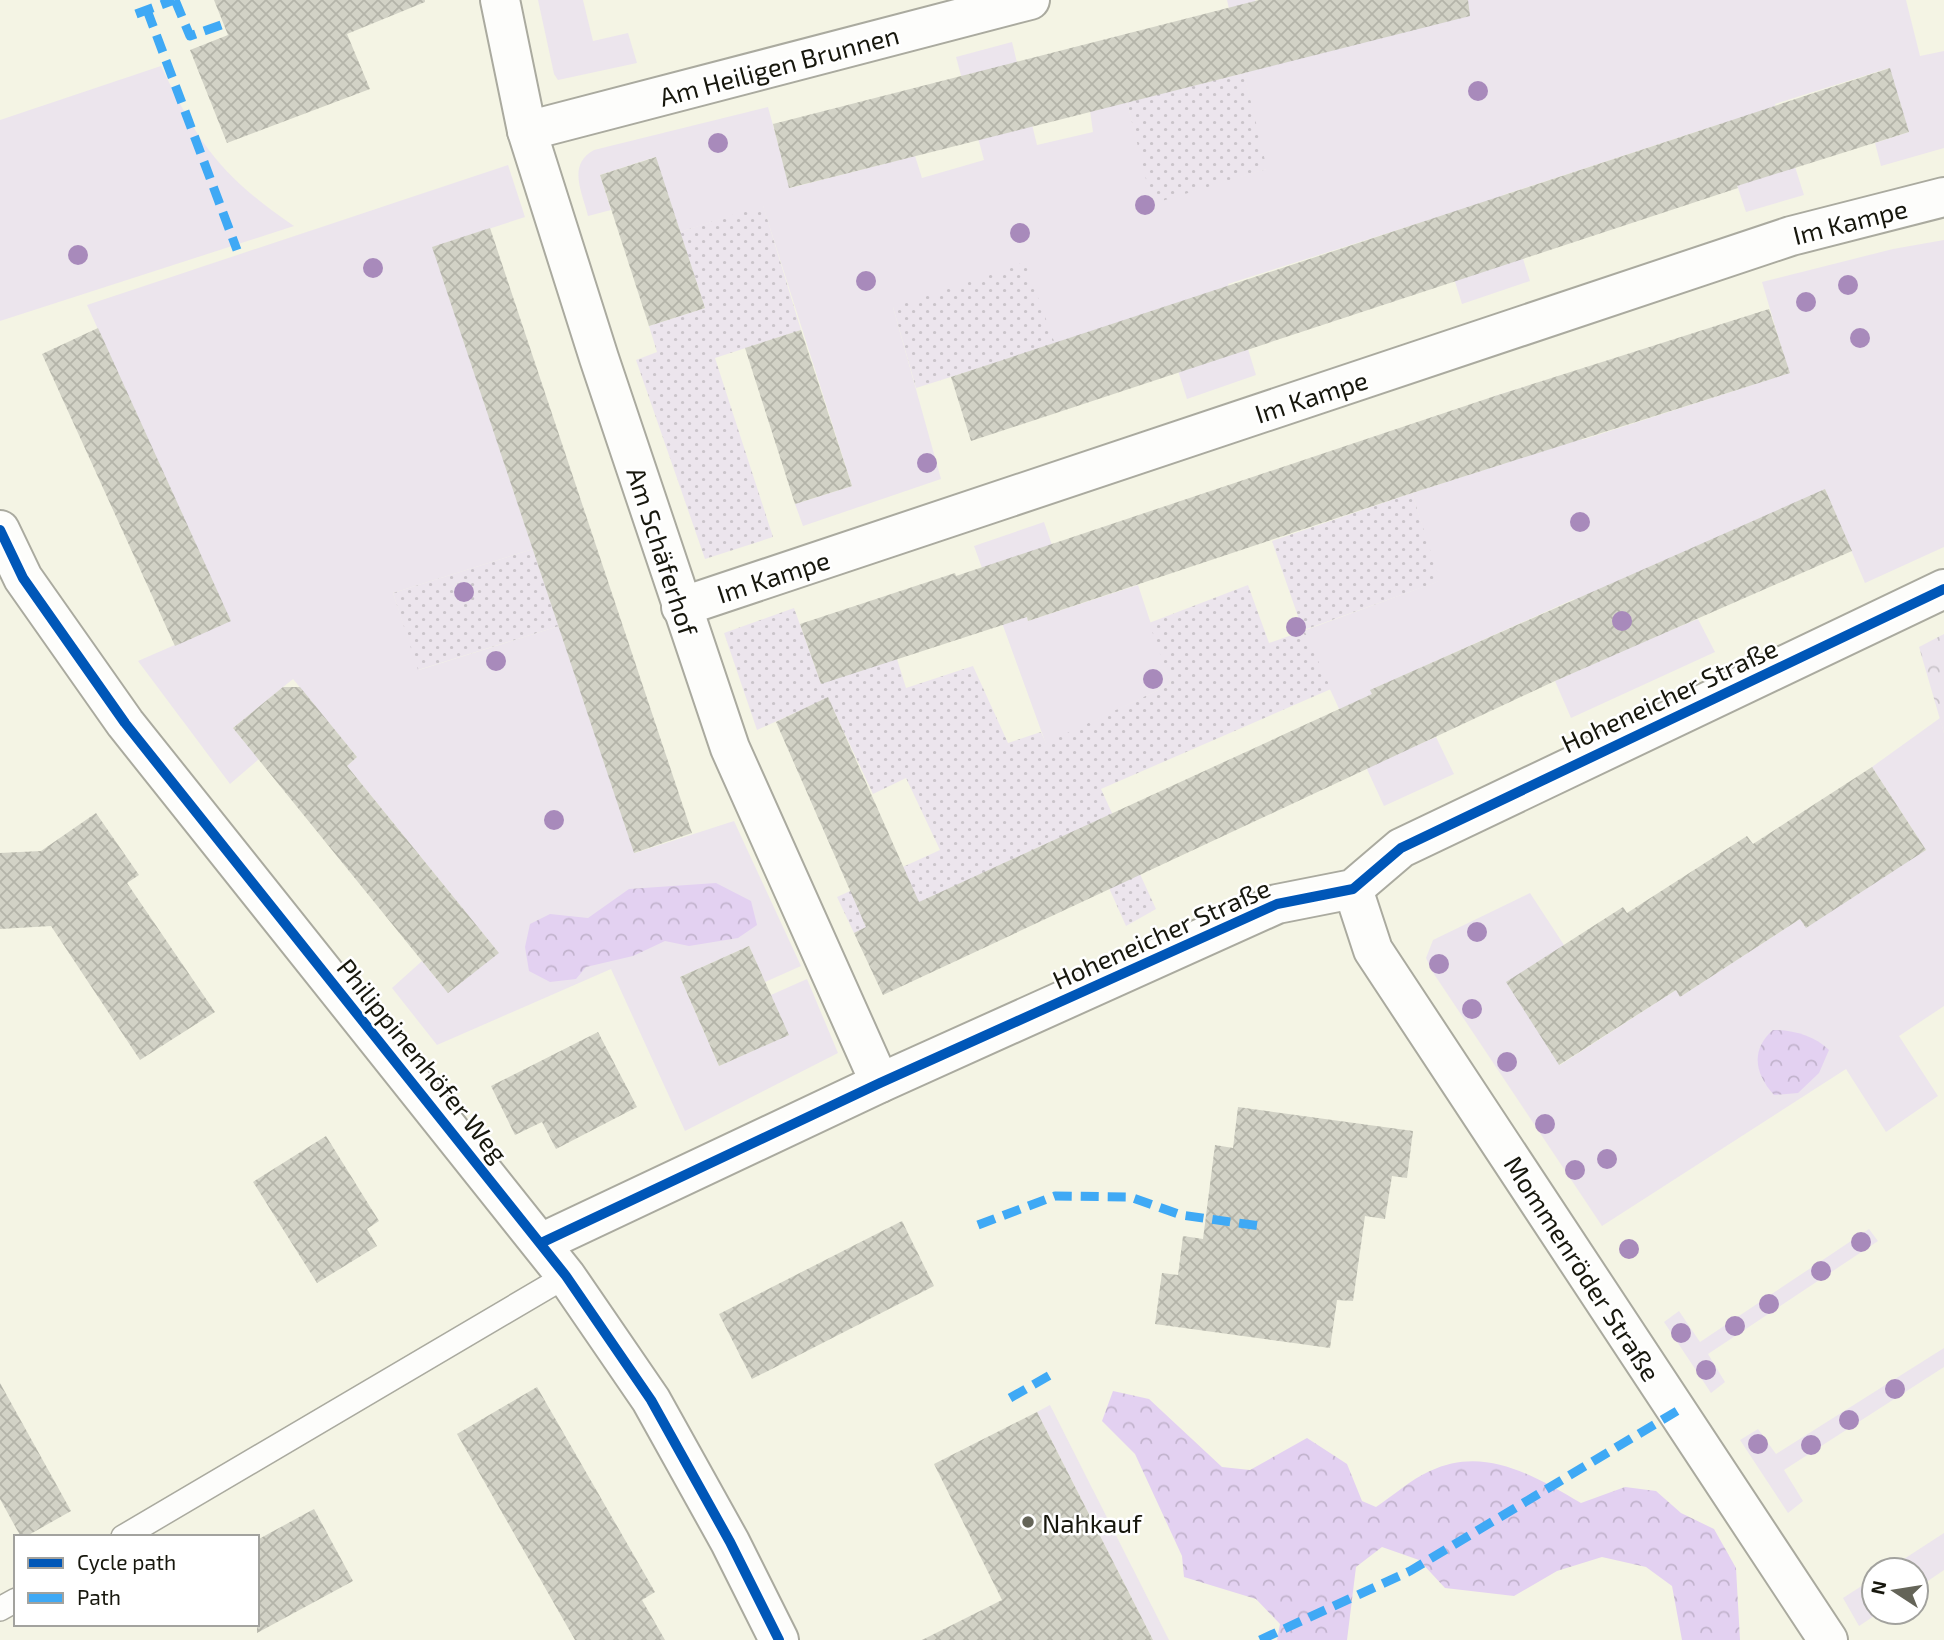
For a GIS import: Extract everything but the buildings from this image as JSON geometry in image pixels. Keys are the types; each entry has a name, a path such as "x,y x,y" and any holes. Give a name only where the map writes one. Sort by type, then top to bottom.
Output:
{"street":[{"name":"Am Schäferhof","path":"500,0 527,131 681,607 730,748 880,1083"},
{"name":"Am Heiligen Brunnen","path":"527,131 1030,0"},
{"name":"Im Kampe","path":"681,607 1791,236 1944,197"},
{"name":"Philippinenhöfer Weg","path":"0,530 11,587 125,723 566,1276 651,1401 730,1542 779,1640"},
{"name":"Hoheneicher Straße","path":"541,1243 880,1083 1277,904 1353,889 1401,848 1944,589"},
{"name":"Mommenröder Straße","path":"1353,889 1373,950 1828,1640"}],"lane":[{"path":"126,1535 566,1276"}],"green space":[{"path":"538,0 583,0 593,41 628,33 637,63 558,80 554,74"},
{"path":"1227,0 1255,0 1271,65 1456,0 1906,0 1920,56 1944,51 1944,148 1881,166 1875,143 1909,132 1889,68 1775,104 1804,195 1746,212 1717,125 1503,195 1530,281 1462,304 1435,218 1228,284 1256,375 1187,399 1159,311 1055,344 893,307 941,479 803,526 795,504 852,486 763,206 680,232 655,157 600,175 611,210 588,216 579,179 581,163 586,156 594,150 768,107 790,188 915,156 922,178 984,160 956,57 1012,42 1037,145 1093,132 1090,111 1127,102 1153,203 1266,169"},
{"path":"161,66 188,117 214,157 248,191 294,226 0,321 0,120"},
{"path":"1244,73 1267,169 1152,204 1127,102"},
{"path":"508,165 525,217 433,247 533,549 393,593 419,670 559,626 635,853 734,821 801,966 765,982 749,946 680,977 719,1066 788,1035 771,995 807,979 838,1053 685,1131 611,969 437,1045 392,988 422,961 448,993 498,952 347,766 357,757 293,679 233,728 259,759 230,784 138,661 230,621 87,305"},
{"path":"763,205 801,330 715,358 773,537 705,559 636,360 657,352 649,326 705,308 680,232"},
{"path":"1944,240 1944,547 1865,583 1825,489 1652,638 1698,619 1715,652 1571,718 1555,681 1602,660 1574,599 1371,690 1399,753 1436,737 1454,774 1384,806 1303,631 1439,581 1412,493 1515,460 1495,396 1561,376 1582,440 1789,373 1762,282 1893,249"},
{"path":"1025,262 1055,344 916,388 893,307"},
{"path":"1412,493 1440,581 1304,630 1331,689 1101,789 1156,909 1126,926 1109,888 1052,841 854,933 837,897 940,850 906,778 873,794 828,698 757,730 724,633 794,608 821,683 897,659 906,688 973,666 1008,743 1041,732 1046,743 1171,684 1149,623 1248,585 1269,643 1303,631 1272,541"},
{"path":"1044,522 1052,545 1008,559 1028,621 1138,585 1171,684 1046,744 974,546"},
{"path":"533,549 559,626 418,670 393,593"},
{"path":"1944,634 1944,733 1919,647"},
{"path":"1940,718 1944,733 1944,1006 1899,1036 1938,1096 1886,1132 1846,1069 1602,1226 1432,971 1426,958 1433,940 1530,893 1564,945 1560,1065 1676,990 1681,996 1800,919 1926,850 1872,767"},
{"path":"716,883 751,901 757,925 738,938 689,946 665,941 633,956 586,967 576,979 550,982 529,971 525,947 530,924 550,914 588,918 629,889"},
{"path":"1773,1030 1803,1035 1829,1050 1819,1073 1798,1093 1774,1095 1759,1070 1758,1054"},
{"path":"1869,1229 1878,1241 1708,1354 1725,1382 1711,1393 1664,1322 1679,1311 1700,1342"},
{"path":"1944,1348 1944,1367 1784,1470 1803,1501 1788,1513 1740,1440 1758,1429 1776,1454"},
{"path":"1113,1391 1149,1399 1222,1467 1250,1470 1307,1438 1347,1464 1362,1501 1376,1507 1423,1474 1450,1464 1470,1461 1509,1467 1581,1503 1625,1487 1656,1491 1681,1513 1714,1529 1736,1568 1740,1640 1682,1640 1672,1586 1646,1567 1602,1557 1557,1571 1514,1596 1445,1588 1419,1560 1382,1547 1356,1567 1347,1640 1277,1640 1280,1624 1256,1599 1184,1577 1182,1556 1135,1454 1102,1421"},
{"path":"1050,1405 1169,1640 1153,1640 1037,1412"},
{"path":"1944,1533 1944,1570 1930,1580 1930,1556 1909,1556"},
{"path":"1860,1587 1859,1626 1843,1598"}],"marked path":[{"path":"136,14 174,0"},
{"path":"175,0 190,36 224,24"},
{"path":"147,10 237,250"},
{"path":"978,1225 1055,1196 1130,1197 1181,1215 1260,1226"},
{"path":"1010,1398 1052,1374"},
{"path":"1260,1640 1410,1571 1677,1411"}],"cycle path":[{"path":"0,530 23,578 125,723 566,1276 651,1400 730,1542 779,1640"},
{"path":"541,1243 880,1083 1277,904 1353,889 1401,848 1944,589"}],"place":[{"name":"Nahkauf","path":"1028,1522"}]}
